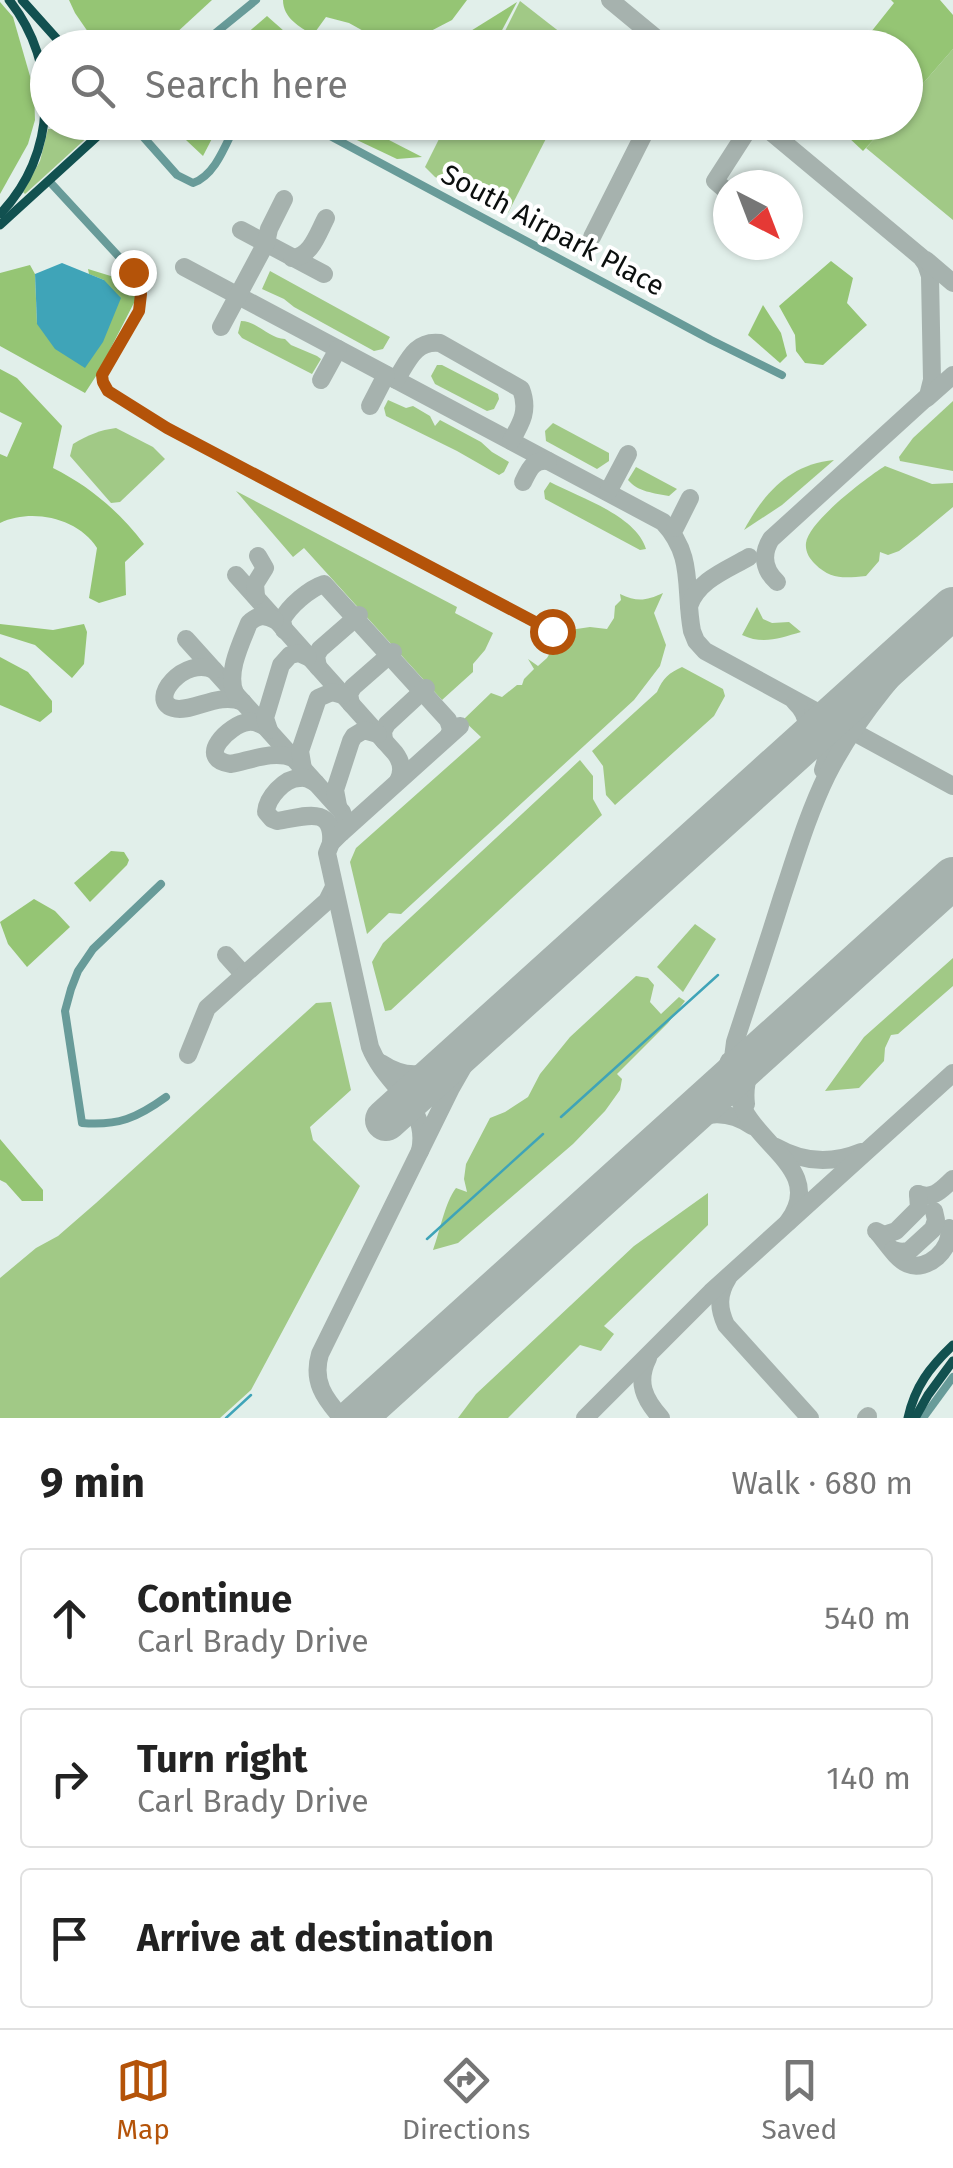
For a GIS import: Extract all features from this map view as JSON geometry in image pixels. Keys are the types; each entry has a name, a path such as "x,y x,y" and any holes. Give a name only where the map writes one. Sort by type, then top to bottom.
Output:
{"main road":[{"path":"9,0 30,32"},
{"path":"22,0 49,30"},
{"path":"0,214 21,188 41,140"},
{"path":"0,225 94,140"},
{"path":"915,1418 916,1390 953,1345"},
{"path":"915,1418 951,1364"}],"street":[{"path":"219,30 256,0"},
{"path":"146,140 177,175 193,183 210,172 227,140"},
{"name":"South Airpark Place","path":"338,140 782,375"},
{"path":"49,181 133,272 141,294 139,311 102,375 108,391 167,428 552,631"},
{"path":"161,884 93,949 78,970 65,1012 82,1123 106,1124 129,1119 166,1098"},
{"path":"915,1418 953,1377"}],"green space":[{"path":"69,0 212,0 179,30 87,30"},
{"path":"283,0 467,0 452,20 433,30 362,30 326,17 317,30 306,30 289,17"},
{"path":"891,0 940,0 953,15 953,49 923,83 923,30 873,30 894,3"},
{"path":"520,1 557,30 506,30"},
{"path":"0,2 13,17 30,76 30,137 0,194"},
{"path":"517,2 502,30 472,30"},
{"path":"267,16 283,30 251,30"},
{"path":"953,49 953,220 866,148 873,140 923,140 923,83"},
{"path":"45,140 84,140 25,194"},
{"path":"186,140 211,140 203,156"},
{"path":"357,140 389,140 422,157 397,159"},
{"path":"438,140 545,140 508,213 435,177 425,167"},
{"path":"851,140 873,140 863,151"},
{"path":"831,261 853,278 847,303 867,325 823,365 805,363 796,351 795,335 779,306"},
{"path":"30,265 35,274 37,324 104,280 89,274 88,269 114,277 138,295 85,393 0,346 0,273"},
{"path":"270,271 390,337 383,349 374,351 262,289"},
{"path":"763,305 781,333 787,356 780,363 748,335"},
{"path":"241,321 317,356 321,359 312,374 242,338 238,333"},
{"path":"437,365 498,394 494,409 487,411 435,384 431,376"},
{"path":"0,369 17,378 62,426 53,468 103,500 144,544 125,562 126,595 99,603 89,598 97,548 78,529 40,516 0,523 0,454 7,457 22,423 0,412"},
{"path":"388,400 406,408 413,406 430,416 435,426 440,420 481,442 509,462 504,472 499,475 386,416"},
{"path":"953,401 953,471 900,461 913,438"},
{"path":"553,423 609,453 609,461 597,469 546,441 545,431"},
{"path":"116,428 153,447 165,459 120,502 111,503 70,456 73,444"},
{"path":"834,460 782,505 744,530 760,504 791,474"},
{"path":"885,466 932,484 953,483 953,507 899,551 888,555 880,552 879,561 866,576 827,573 808,554 809,534 840,501"},
{"path":"636,467 677,489 669,496 637,487 628,480"},
{"path":"550,482 619,517 631,526 646,549 640,550 545,499 544,491"},
{"path":"236,491 457,607 455,613 493,633 473,664 473,672 442,700 304,548 293,557"},
{"path":"663,593 654,613 666,645 660,666 634,700 401,914 389,913 367,934 350,862 356,848 481,737 463,720 491,693 502,697 522,685 534,669 528,659 538,666 563,631 607,629 621,600 620,594 641,600"},
{"path":"757,607 763,619 789,622 801,632 764,640 742,635"},
{"path":"0,624 53,630 84,624 84,664 72,678 35,645 0,634"},
{"path":"0,657 28,672 52,701 52,712 40,722 0,705"},
{"path":"682,667 723,689 725,696 714,716 615,805 606,795 603,766 592,751 657,692 667,676"},
{"path":"580,760 593,776 593,799 602,815 391,1010 385,1011 372,962 383,943"},
{"path":"111,851 124,852 129,860 127,865 90,902 74,883"},
{"path":"34,899 55,911 70,927 27,967 8,944 0,922"},
{"path":"695,924 716,939 683,992 657,967"},
{"path":"953,958 953,986 898,1034 891,1035 884,1061 859,1088 825,1091 864,1037"},
{"path":"636,976 648,978 654,985 650,1002 661,1014 679,997 685,1001 617,1074 622,1079 620,1090 605,1111 573,1144 458,1243 433,1250 452,1194 456,1188 467,1192 466,1164 490,1118 528,1097 540,1074 570,1037"},
{"path":"331,1002 351,1090 310,1127 313,1140 360,1186 251,1390 220,1418 0,1418 0,1278 96,1203 316,1003"},
{"path":"0,1139 43,1190 43,1201 22,1201 0,1180"},
{"path":"708,1193 708,1225 604,1326 614,1334 601,1351 580,1345 508,1418 458,1418 476,1394 634,1246"}],"water":[{"path":"62,263 104,280 121,298 103,342 85,368 55,349 37,324 35,274"}],"waterway":[{"path":"561,1117 718,975"},
{"path":"427,1239 543,1134"},
{"path":"226,1418 251,1395"}],"taxiway":[{"path":"610,0 646,30"},
{"path":"592,237 641,140"},
{"path":"722,170 741,140"},
{"path":"777,582 765,562 771,539 928,396 932,380 930,276 926,264 781,140"},
{"path":"221,327 266,243 284,199"},
{"path":"292,258 309,249 326,218"},
{"path":"241,230 324,274"},
{"path":"926,260 953,283"},
{"path":"184,267 663,522 680,547 692,631 705,651 953,786"},
{"path":"396,380 418,348 440,343 521,389 523,416 511,441"},
{"path":"321,380 338,349"},
{"path":"370,406 386,375"},
{"path":"927,398 953,375"},
{"path":"608,492 628,454"},
{"path":"523,482 535,464 548,461"},
{"path":"675,528 690,498"},
{"path":"256,596 255,584 265,568 258,556"},
{"path":"689,606 706,582 749,557"},
{"path":"236,575 395,753 401,767 398,781"},
{"path":"284,630 282,620 289,609 324,584 448,720 449,735"},
{"path":"788,1222 797,1205 795,1175 740,1102 734,1077 735,1042 803,835 827,775 884,689 953,613"},
{"path":"318,667 316,656 320,649 359,615"},
{"path":"235,693 233,667 249,623 261,616 275,620"},
{"path":"186,639 342,812 345,821 341,833"},
{"path":"351,704 349,694 353,687 393,652"},
{"path":"269,730 265,718 281,665 290,655 308,657"},
{"path":"214,670 203,667 181,673 167,689 166,703 180,709 224,699 243,702"},
{"path":"384,741 387,724 426,688"},
{"path":"303,769 300,751 318,698 332,692 343,695"},
{"path":"795,702 804,713 806,725 796,750"},
{"path":"813,712 829,713 845,706"},
{"path":"817,715 828,741 823,770"},
{"path":"264,726 256,722 241,724 219,742 216,756 231,764 270,755 293,758"},
{"path":"420,1151 419,1121 413,1108 370,1047 327,853 341,833 460,726"},
{"path":"338,806 335,790 351,741 364,730 378,734"},
{"path":"316,783 302,778 288,781 273,795 266,812 277,821 305,816 322,818 331,830 331,843"},
{"path":"188,1055 207,1008 327,901 333,889"},
{"path":"226,955 244,975"},
{"path":"342,1418 321,1389 320,1354 451,1088 495,1022"},
{"path":"746,1104 750,1072 768,1045"},
{"path":"714,1094 729,1061"},
{"path":"381,1063 398,1072 415,1074 449,1063"},
{"path":"585,1418 711,1292 953,1073"},
{"path":"680,1125 716,1114 752,1126"},
{"path":"776,1147 818,1160 861,1152"},
{"path":"918,1194 933,1195 953,1179"},
{"path":"876,1231 884,1235 896,1231 919,1208 918,1194"},
{"path":"893,1250 909,1251 933,1229 934,1211"},
{"path":"878,1233 899,1258 915,1266 930,1262 943,1251 949,1228"},
{"path":"728,1278 720,1301 726,1325 810,1418"},
{"path":"648,1358 642,1383 661,1418"},
{"path":"366,1418 377,1399"}],"runway":[{"path":"386,1120 953,608"},
{"path":"355,1418 953,878"}],"route":[{"path":"133,272 141,294 139,311 102,375 108,391 167,428 552,631"}]}
